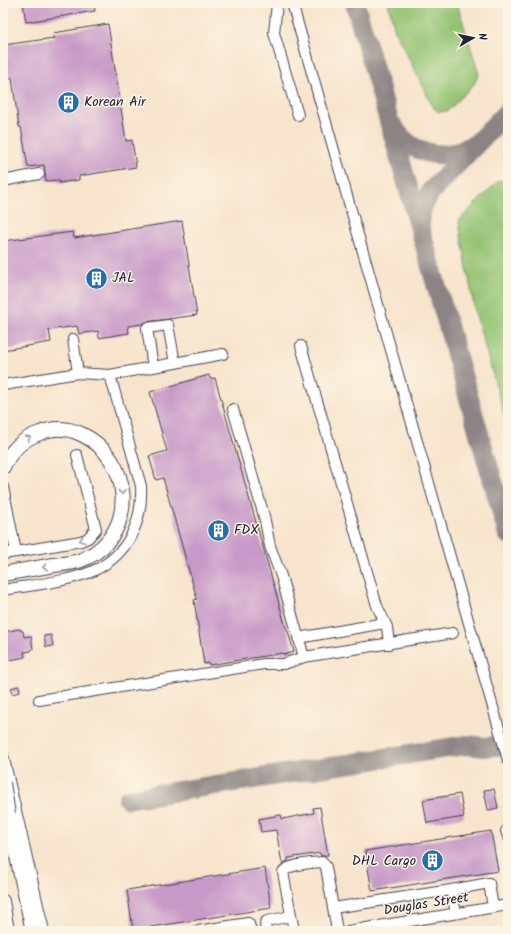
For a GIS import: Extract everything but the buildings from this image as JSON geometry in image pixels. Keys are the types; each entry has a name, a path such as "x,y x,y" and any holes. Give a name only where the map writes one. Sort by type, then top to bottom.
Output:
{"highway":[{"path":"3,467 17,446 29,437 43,431 57,429 73,431 89,438 103,449 113,462 121,481 123,499 121,516 115,532 104,546 86,558 3,574"},
{"path":"6,791 33,931"}],"main road":[{"path":"3,901 4,917 8,931"}],"street":[{"path":"277,3 274,33 298,114"},
{"path":"292,3 508,760"},
{"path":"3,181 40,174"},
{"path":"153,367 147,328 168,325 175,363"},
{"path":"73,339 78,373"},
{"path":"301,346 377,606 386,623 389,644"},
{"path":"3,385 78,373 110,374 224,354"},
{"path":"3,590 45,583 93,571 122,550 132,535 139,517 142,500 141,486 110,374"},
{"path":"233,409 264,516 270,546 276,561 304,658"},
{"path":"3,554 81,541 88,538 96,529 77,455"},
{"path":"3,487 16,552"},
{"path":"298,638 386,623"},
{"path":"39,700 264,664 284,664 304,658 453,634"},
{"path":"3,755 6,791 44,931"},
{"path":"294,931 283,872 285,869 291,867 323,862 337,931"},
{"path":"333,908 489,883 493,907"},
{"path":"451,890 456,913"},
{"name":"Douglas Street","path":"348,931 508,905"},
{"path":"266,931 265,923 267,921 291,916"},
{"path":"198,931 248,923 251,931"}],"green space":[{"path":"388,3 457,3 479,74 474,84 448,111 439,112 433,107 395,31"},
{"path":"498,181 508,181 508,428 475,312 459,224 460,219"}],"taxiway":[{"path":"355,3 508,534"},
{"path":"420,223 422,207 431,191 508,111"},
{"path":"393,126 408,143 417,149 428,152 449,154 471,146"},
{"path":"128,799 466,745 484,747 508,745"}],"place":[{"name":"Korean Air","path":"68,102"},
{"name":"JAL","path":"97,278"},
{"name":"FDX","path":"218,530"},
{"name":"DHL Cargo","path":"432,861"}]}
